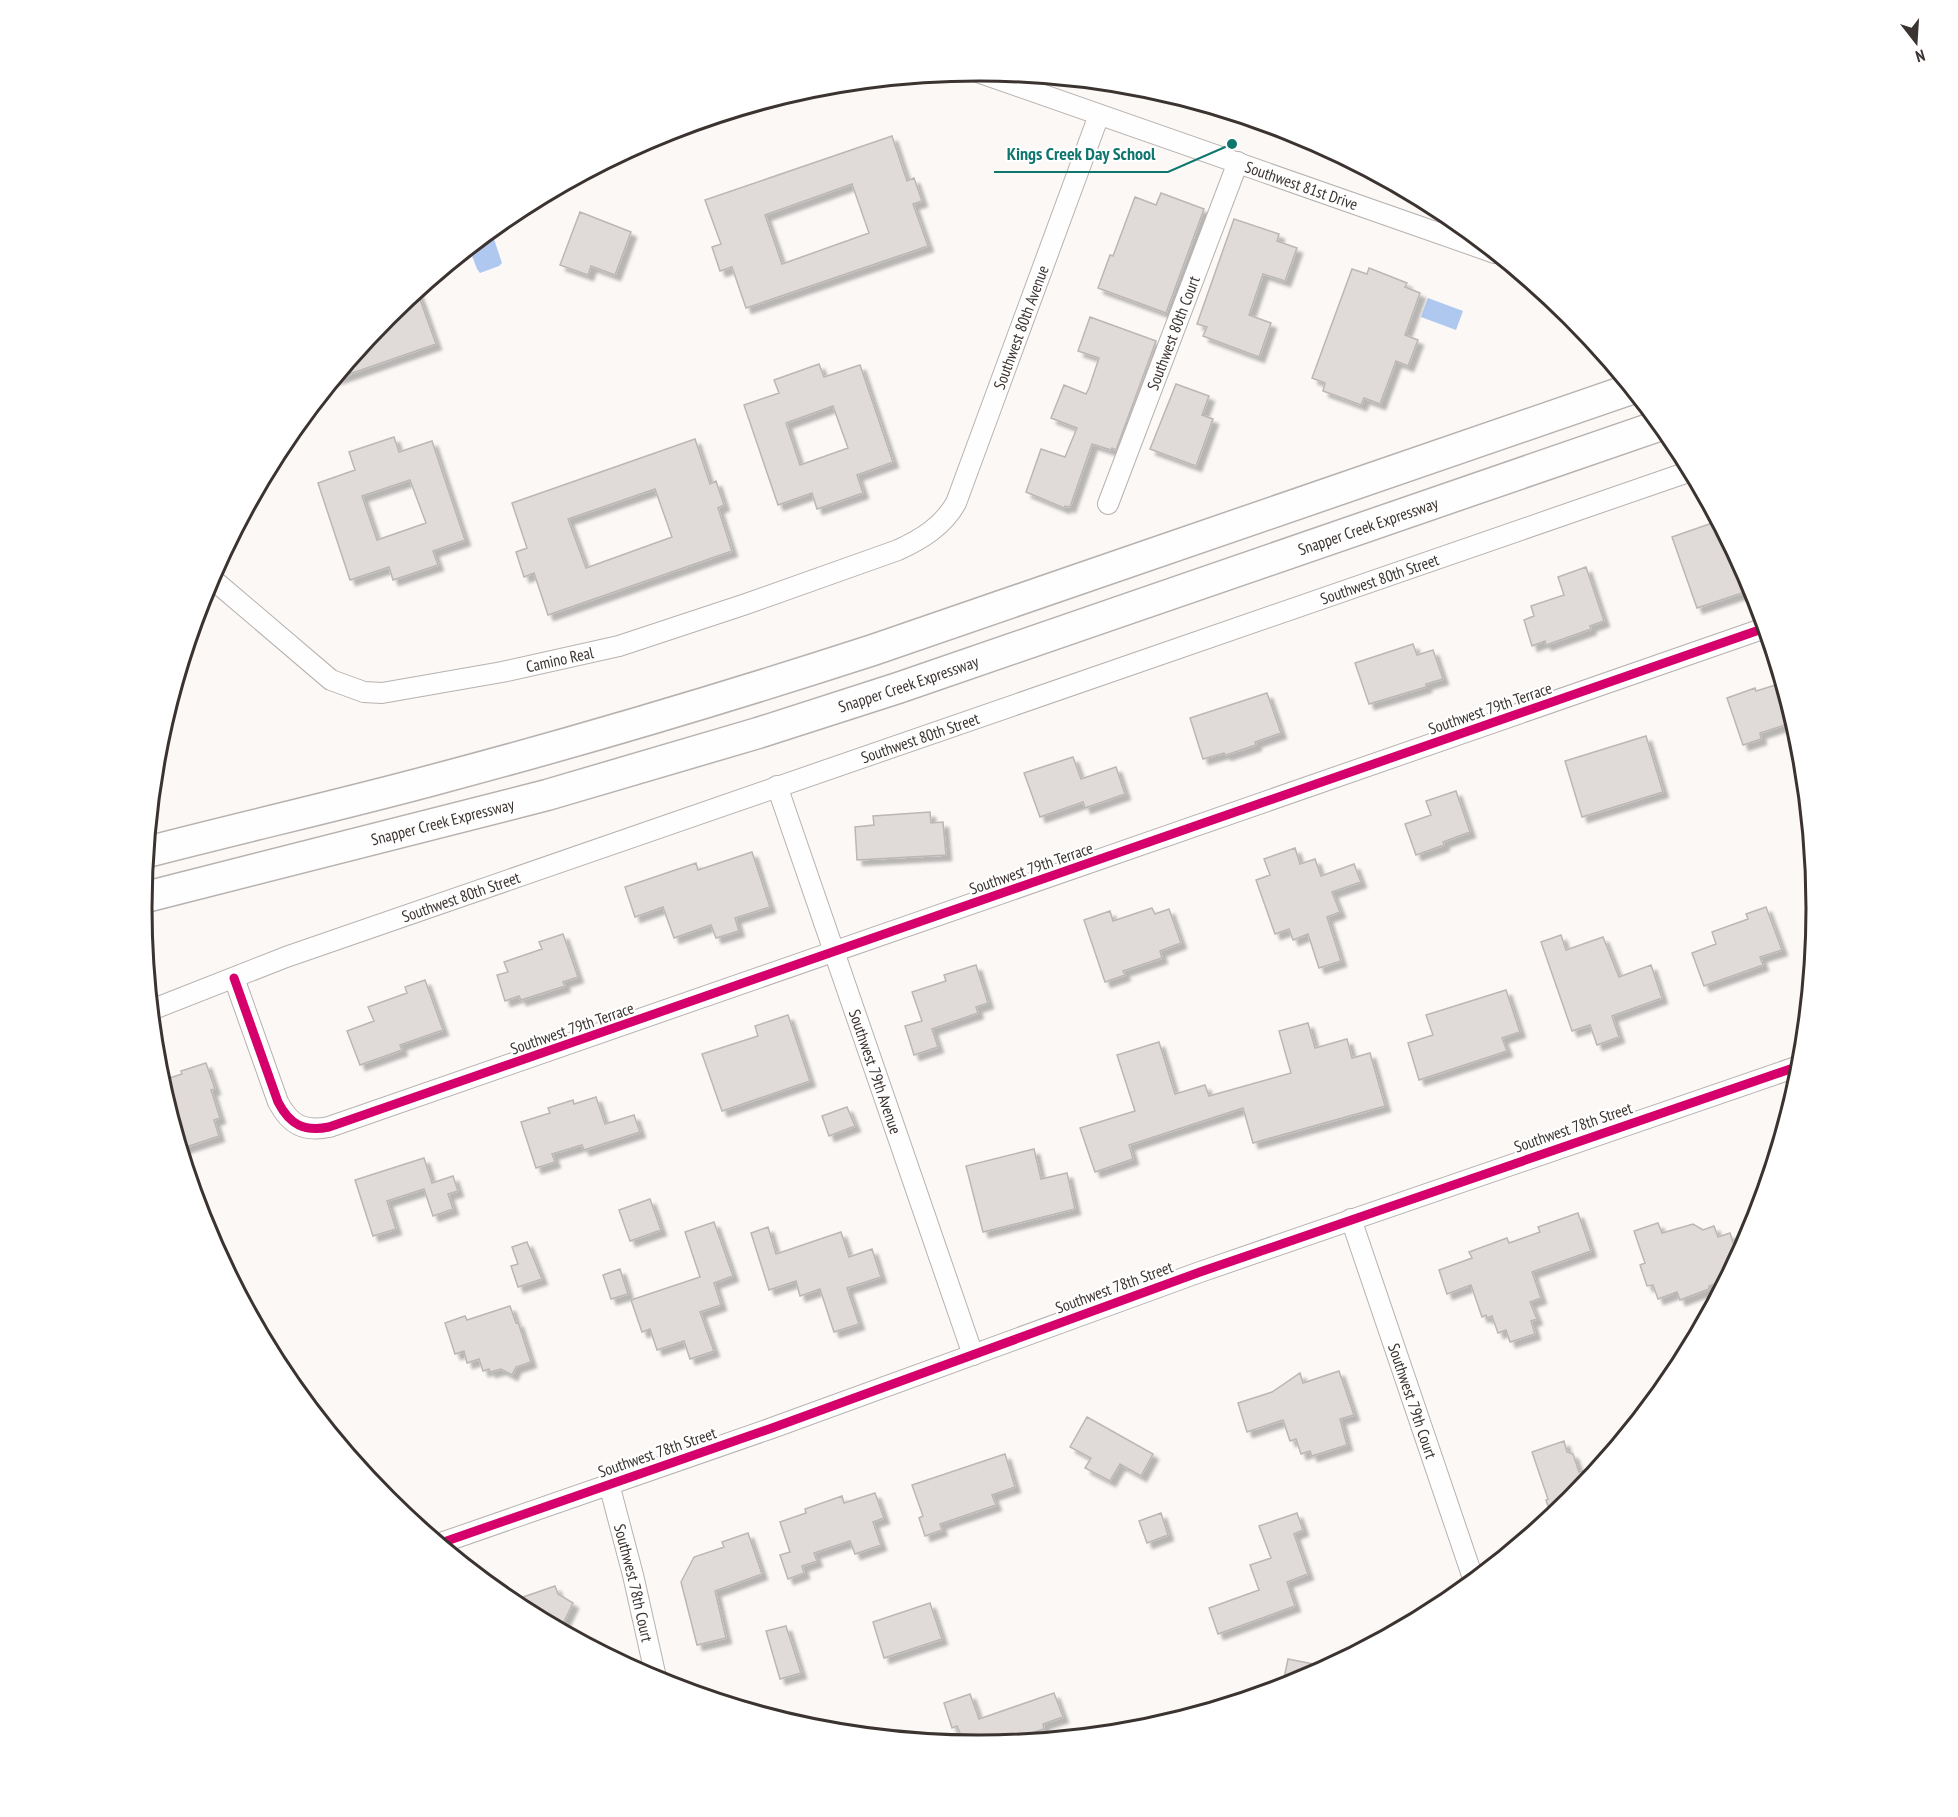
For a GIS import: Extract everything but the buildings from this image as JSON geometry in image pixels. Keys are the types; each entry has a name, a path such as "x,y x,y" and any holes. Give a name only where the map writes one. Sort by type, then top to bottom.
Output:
{"highway":[{"path":"153,850 435,780 624,728 746,691 883,647 1624,391"},
{"name":"Snapper Creek Expressway","path":"152,895 526,801 758,733 898,688 1652,428"}],"street":[{"name":"Southwest 81st Drive","path":"1006,82 1238,162 1455,232"},
{"name":"Southwest 80th Avenue","path":"931,532 951,512 956,503 1099,115"},
{"name":"Southwest 80th Court","path":"1108,504 1238,162"},
{"name":"Southwest 80th Street","path":"158,1007 286,957 1683,474"},
{"name":"Camino Real","path":"218,584 331,680 364,692 382,693 493,674 619,646 898,550 931,532"},
{"name":"Southwest 79th Terrace","path":"234,978 278,1102 288,1119 305,1129 338,1125 1758,631"},
{"name":"Southwest 79th Avenue","path":"777,786 973,1355"},
{"name":"Southwest 78th Street","path":"446,1541 772,1428 1145,1291 1791,1069"},
{"name":"Southwest 79th Court","path":"1351,1219 1471,1573"},
{"name":"Southwest 78th Court","path":"609,1484 654,1669"}],"water":[{"path":"494,238 502,263 480,273 472,255"},
{"path":"1428,298 1463,311 1456,330 1421,317"}],"cycle path":[{"path":"234,978 278,1102 283,1110 299,1125 312,1128 329,1127 1758,630"},
{"path":"446,1541 772,1428 1200,1272 1791,1069"}],"place":[{"name":"Kings Creek Day School","path":"1232,144"}]}
